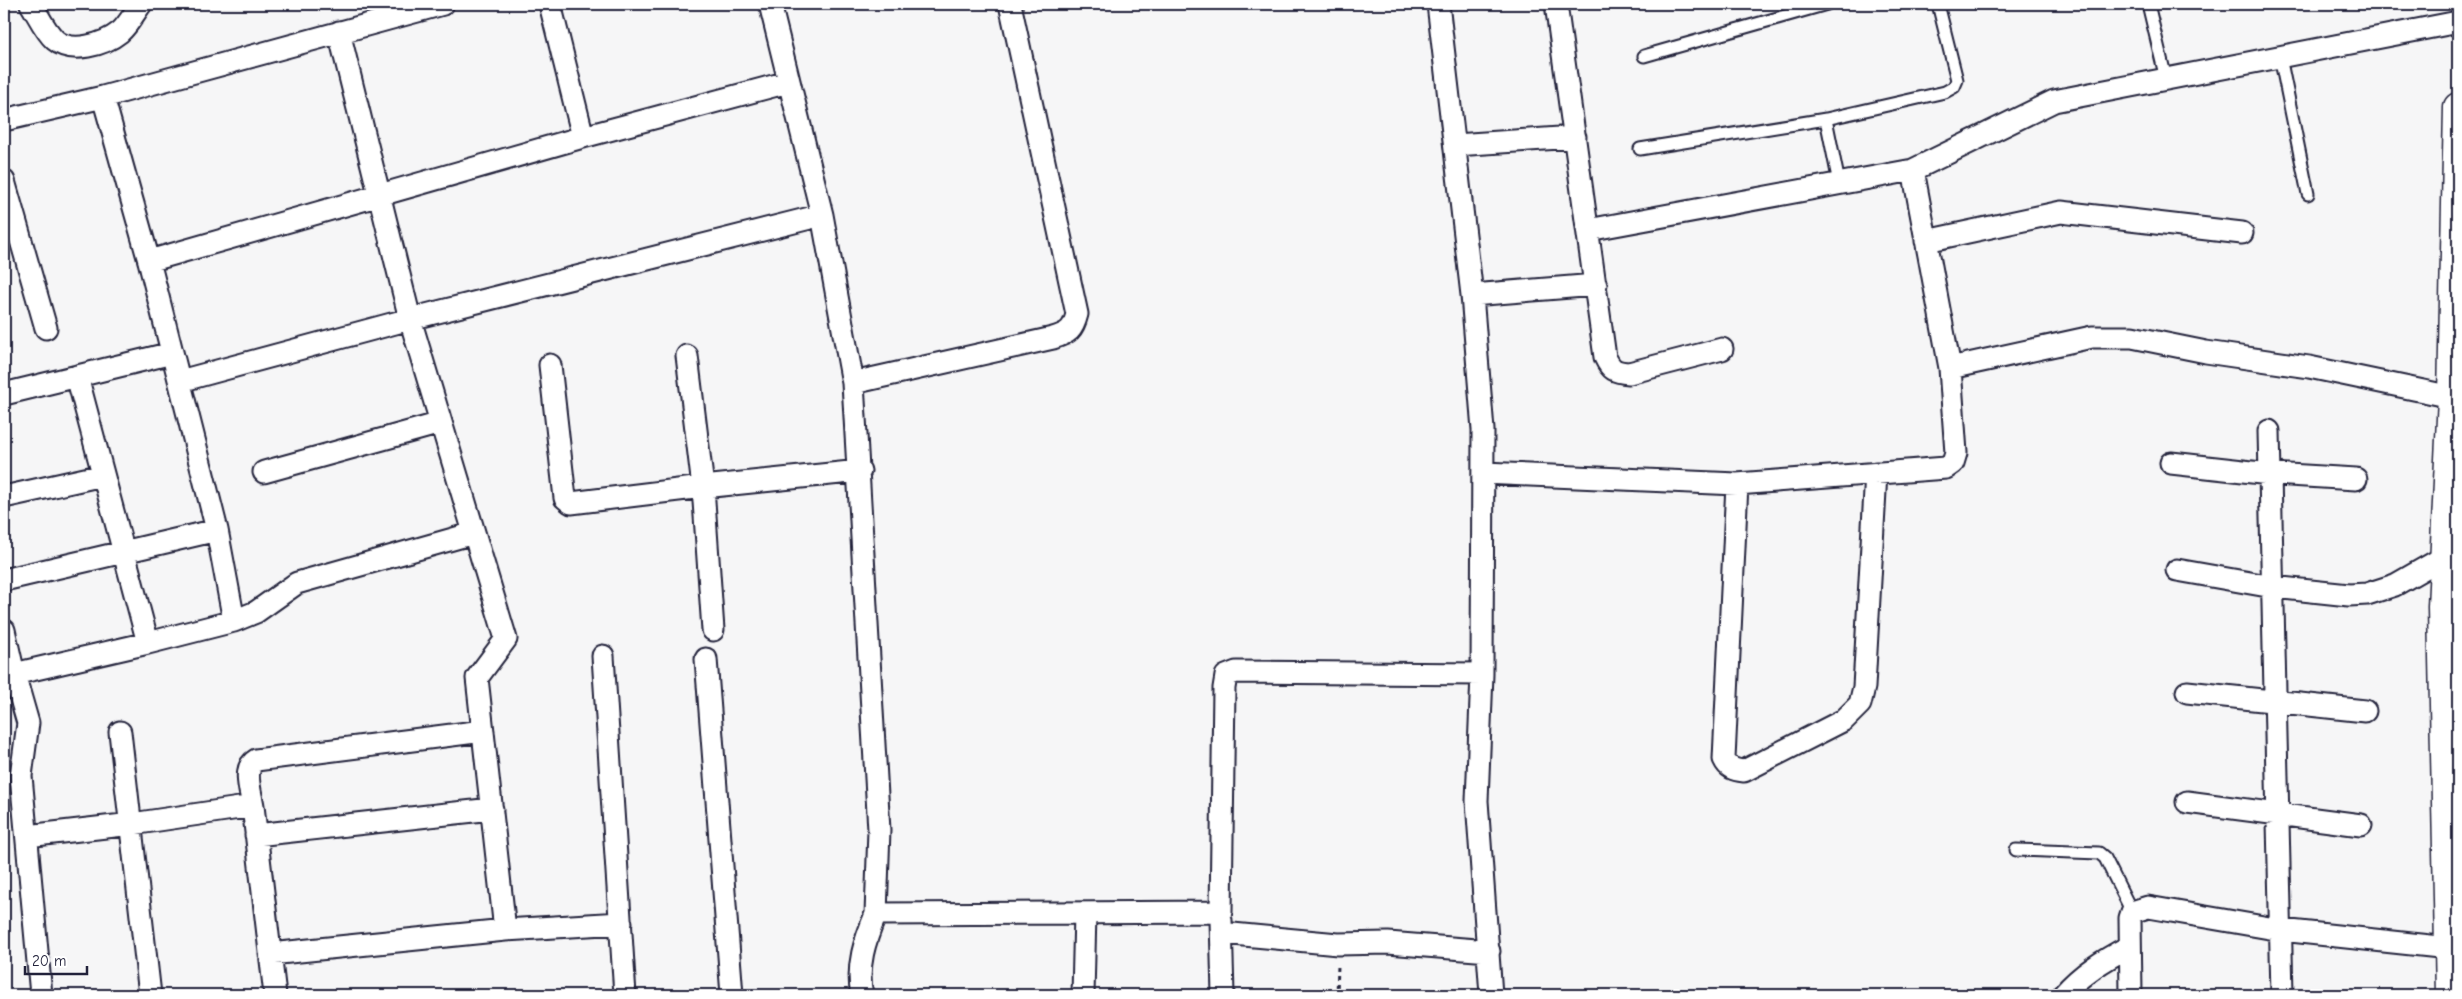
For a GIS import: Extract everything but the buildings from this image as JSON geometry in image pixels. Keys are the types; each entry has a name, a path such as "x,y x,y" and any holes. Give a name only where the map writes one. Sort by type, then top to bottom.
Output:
{"street":[{"path":"31,4 53,38 63,46 72,47 103,41 119,33 141,4"},
{"path":"4,120 103,97 443,4"},
{"path":"550,4 583,137"},
{"path":"770,4 822,215 853,383 860,471 879,830 876,914 862,947 860,986 862,995"},
{"path":"853,383 1053,338 1068,334 1074,328 1077,314 1010,4"},
{"path":"1438,4 1472,295 1483,439 1482,674 1477,801 1491,995"},
{"path":"1556,4 1605,357 1610,368 1616,372 1629,373 1722,349"},
{"path":"1588,230 1913,170 2054,101 2458,22"},
{"path":"339,32 410,319 506,639 477,678 505,930"},
{"path":"149,261 583,137 788,82"},
{"path":"103,97 180,381 217,530 234,621"},
{"path":"2450,995 2449,948 2453,877 2452,763 2442,607 2444,557 2453,469 2450,438 2458,107"},
{"path":"1455,144 1575,137"},
{"path":"1483,473 1737,484 1946,468 1953,463 1956,453 1950,368 1913,170"},
{"path":"4,180 46,328"},
{"path":"1926,241 2060,212 2242,233"},
{"path":"180,381 410,319 822,215"},
{"path":"1472,295 1596,285"},
{"path":"1950,368 2092,337 2132,337 2206,352 2309,367 2451,401"},
{"path":"4,394 172,353"},
{"path":"687,356 702,487 712,630"},
{"path":"550,365 565,498 568,501 575,503 702,487 860,471"},
{"path":"76,376 148,643"},
{"path":"264,472 441,423"},
{"path":"2269,430 2282,995"},
{"path":"2171,463 2270,474 2356,479"},
{"path":"1737,484 1724,759 1726,765 1734,770 1744,772 1844,720 1860,704 1864,687 1876,473"},
{"path":"4,497 103,475"},
{"path":"4,580 217,530"},
{"path":"14,674 234,621 256,612 297,583 474,533"},
{"path":"2176,570 2273,586 2349,595 2367,594 2395,585 2444,557"},
{"path":"4,631 28,723 21,776 42,995"},
{"path":"603,656 626,995"},
{"path":"706,659 732,995"},
{"path":"1223,995 1221,912 1224,688 1226,676 1236,672 1482,674"},
{"path":"2187,692 2365,711"},
{"path":"275,995 248,770 251,763 256,760 483,731"},
{"path":"120,732 150,995"},
{"path":"2187,802 2361,825"},
{"path":"26,836 132,824 252,806"},
{"path":"256,835 492,809"},
{"path":"2131,995 2130,918 2132,912 2148,907 2280,930 2449,948"},
{"path":"876,914 1221,912"},
{"path":"1083,995 1085,913"},
{"path":"270,954 505,930 621,922"},
{"path":"1222,933 1338,944 1388,943 1489,950"},
{"path":"2063,995 2077,978 2130,946"}],"lane":[{"path":"1644,56 1827,4"},
{"path":"1640,149 1826,119 1945,92 1954,87 1957,80 1938,4"},
{"path":"2148,4 2166,79"},
{"path":"2280,57 2308,194"},
{"path":"1826,119 1838,184"},
{"path":"2016,850 2099,854 2105,858 2132,912"}],"path":[{"path":"1337,995 1338,944"}]}
